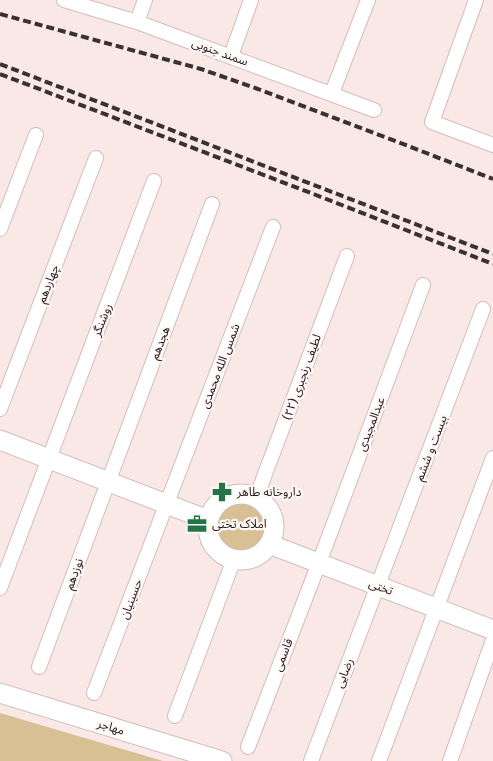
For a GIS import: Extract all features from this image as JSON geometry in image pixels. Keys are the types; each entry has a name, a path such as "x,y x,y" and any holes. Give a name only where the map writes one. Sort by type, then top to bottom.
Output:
{"main road":[{"path":"0,440 208,520"},
{"path":"237,494 247,494 256,498 265,504 271,513 274,523 273,534 269,544 262,552 244,560 224,555 216,549 208,530 208,520 212,510 227,497 237,494"},
{"name":"تختی","path":"269,544 493,630"},
{"name":"مهاجر","path":"0,693 222,761"}],"street":[{"path":"137,22 146,0"},
{"path":"230,56 251,0"},
{"path":"332,93 368,0"},
{"path":"476,0 432,122 493,145"},
{"name":"سمند جنوبی","path":"69,1 137,22 374,110"},
{"path":"0,229 36,135"},
{"name":"چهاردهم","path":"0,409 96,158"},
{"name":"روشنگر","path":"0,588 154,181"},
{"name":"هجدهم","path":"108,482 212,204"},
{"name":"شمس الله محمدی","path":"167,504 273,227"},
{"name":"لطیف رنجبری (۲۲)","path":"256,498 347,256"},
{"name":"عبدالمجیدی","path":"318,563 422,285"},
{"name":"بیست و ششم","path":"378,586 483,309"},
{"path":"379,761 493,458"},
{"name":"نوزدهم","path":"40,667 108,482"},
{"name":"حسینیان","path":"94,692 167,504"},
{"path":"175,716 234,559"},
{"name":"قاسمی","path":"248,747 318,563"},
{"name":"رضایی","path":"311,761 378,586"},
{"path":"450,761 493,640"}],"shaded area":[{"path":"241,498 261,506 269,526 261,546 241,554 221,546 213,526 221,506"},
{"path":"0,713 163,761 0,761"}],"railway":[{"path":"0,14 201,69 493,179"},
{"path":"0,64 493,254"},
{"path":"0,74 493,264"}],"place":[{"name":"داروخانه طاهر","path":"222,492"},
{"name":"املاک تختی","path":"197,524"}]}
